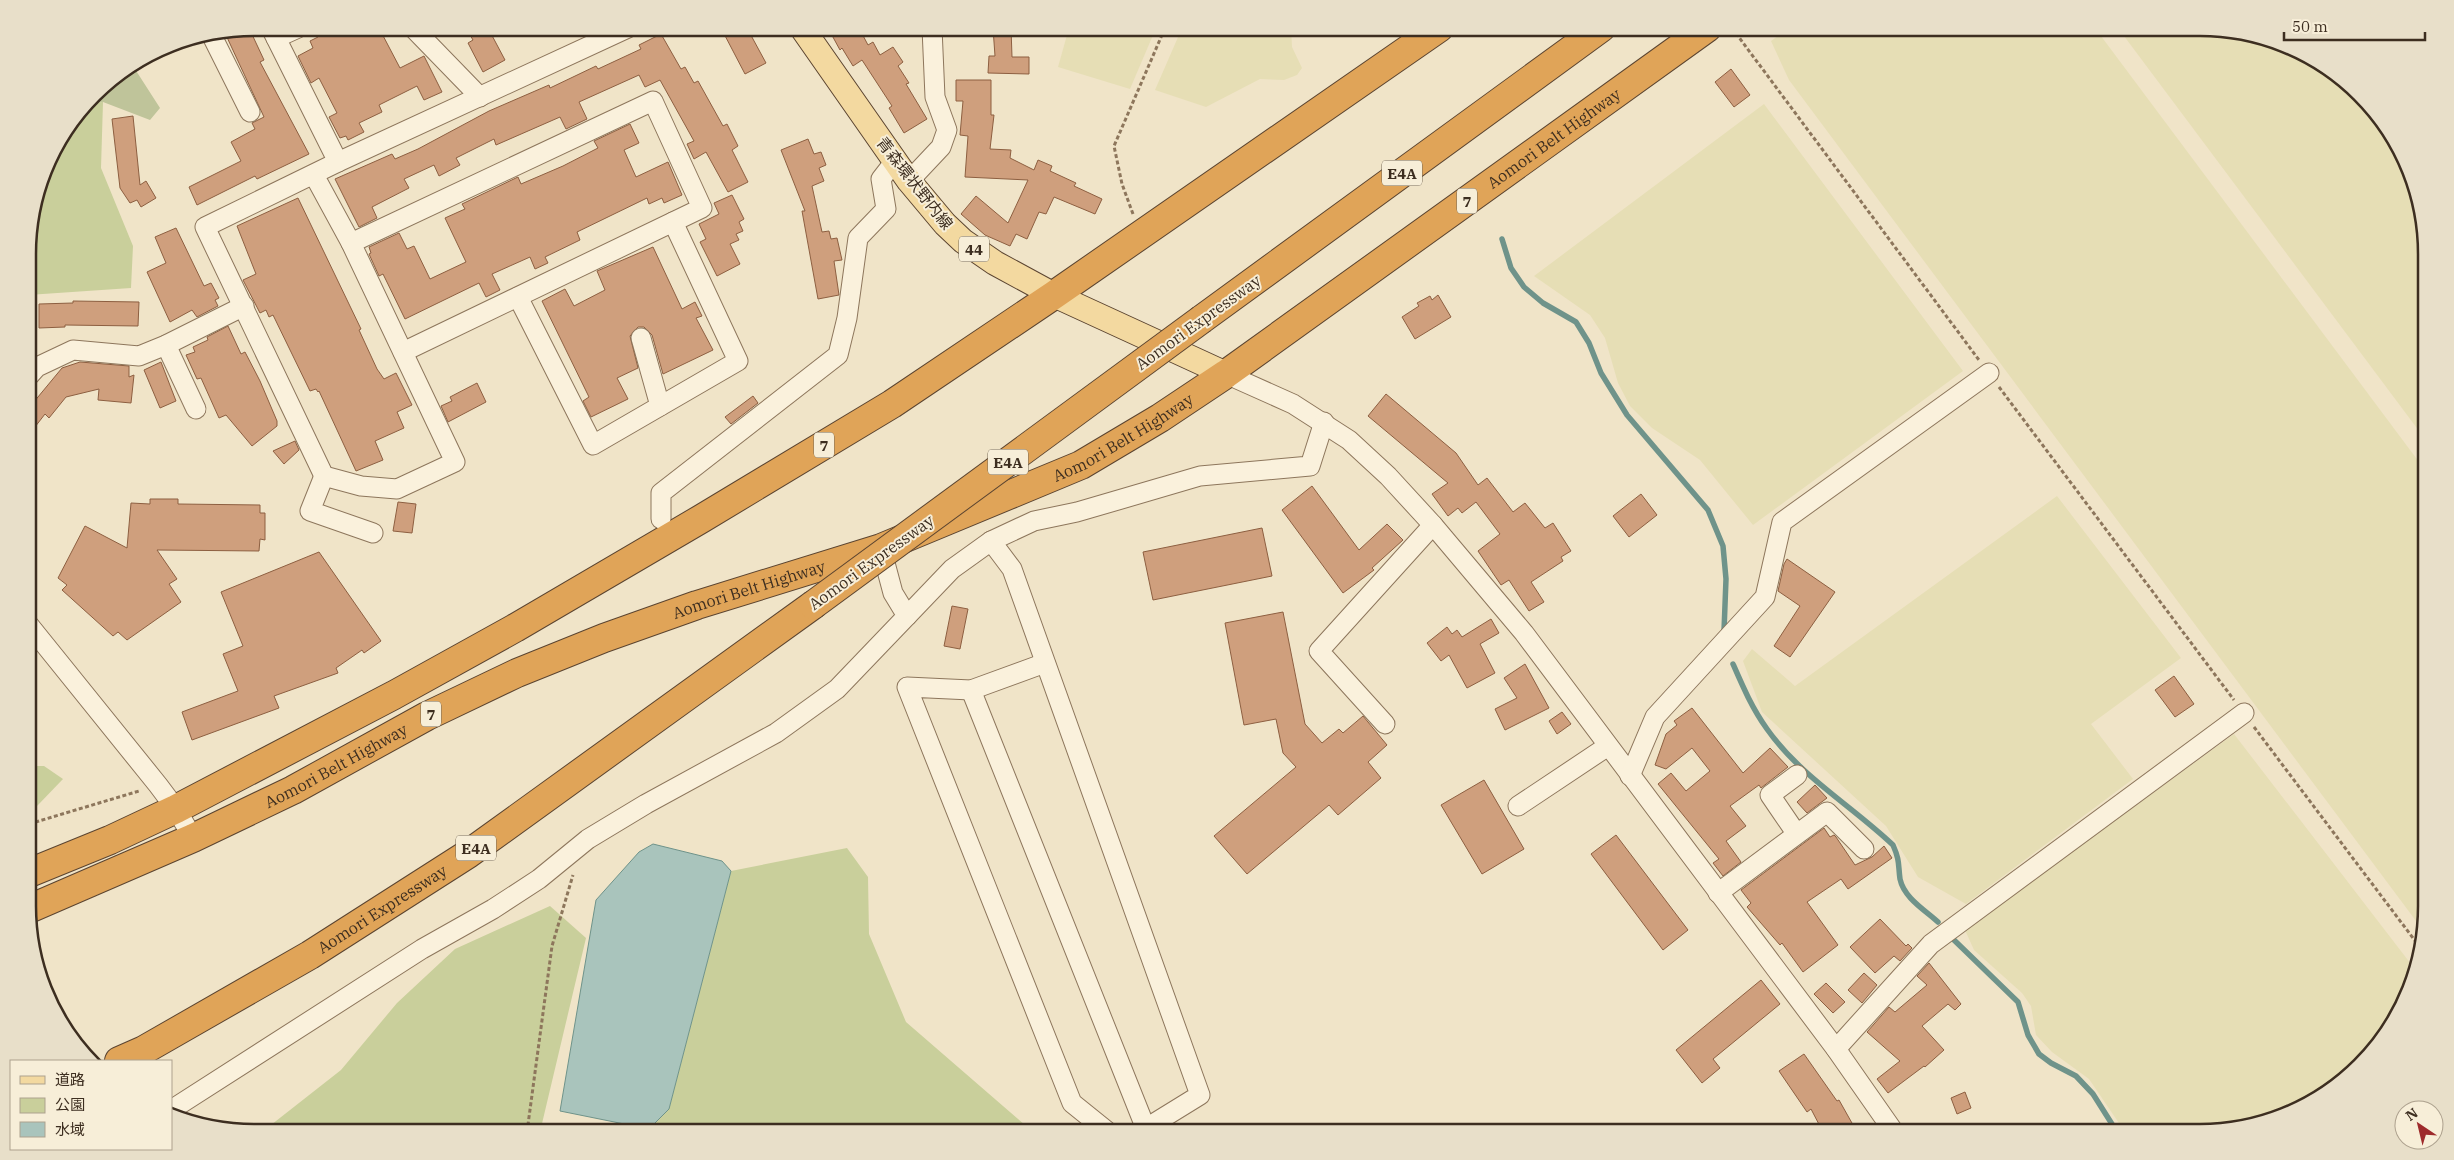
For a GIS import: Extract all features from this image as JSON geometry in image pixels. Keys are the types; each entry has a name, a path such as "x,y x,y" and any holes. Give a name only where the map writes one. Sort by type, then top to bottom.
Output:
{"highway":[{"name":"7","path":"36,870 110,840 176,809 515,628 892,404 1054,295 1427,36"},
{"name":"Aomori Expressway","path":"121,1060 144,1050 310,955 468,854 813,605 1590,36"},
{"name":"Aomori Belt Highway","path":"36,906 193,838 292,790 427,716 517,673 604,638 697,605 880,548 1081,465 1160,418 1226,374 1696,36"}],"main road":[{"name":"青森環状野内線","path":"808,36 910,181 944,224 963,241 995,263 1054,295 1226,374"}],"street":[{"path":"275,36 338,162"},
{"path":"421,36 480,97"},
{"path":"373,533 310,511 324,476 205,227 338,162 611,36"},
{"path":"910,181 942,147 947,130 936,97 932,36"},
{"path":"214,40 250,112"},
{"path":"351,243 653,101 702,208 403,352"},
{"path":"661,519 661,492 838,355 847,318 858,238 886,209 881,179 895,161"},
{"path":"314,175 351,243 455,462 397,489 361,486 324,476"},
{"path":"518,296 593,445 738,361 672,222"},
{"path":"36,367 73,350 139,356 166,346 244,306"},
{"path":"641,338 660,406"},
{"path":"166,346 196,409"},
{"path":"1630,776 1655,718 1765,597 1782,522 1989,373"},
{"path":"1226,374 1293,404 1324,422 1349,440 1388,476 1433,525 1524,634 1836,1050 1888,1124"},
{"path":"174,1108 422,949 493,909 539,879 588,839 646,804 776,733 838,689 952,569 991,541 1034,521 1078,512 1200,476 1310,466 1324,422"},
{"path":"1386,724 1319,651 1433,525"},
{"path":"991,541 1012,569 1200,1095 1154,1124"},
{"path":"880,548 893,593 907,616"},
{"path":"36,633 158,785 176,809 193,838"},
{"path":"1045,663 971,690 907,686 1072,1103 1098,1124"},
{"path":"971,690 1140,1124"},
{"path":"1836,1050 1931,944 2244,713"},
{"path":"1518,806 1608,746"},
{"path":"1796,833 1770,794 1798,775"},
{"path":"1718,893 1796,833 1827,812 1864,849"}],"path":[{"path":"1147,231 1130,210 1114,146 1162,36"},
{"path":"1738,36 2415,941"},
{"path":"36,822 158,785"},
{"path":"528,1124 552,946 574,873"}],"shaded area":[{"path":"1067,36 1153,36 1130,89 1058,67"},
{"path":"1179,36 1291,36 1292,47 1302,68 1297,75 1284,80 1260,79 1206,107 1155,90"},
{"path":"1778,36 2101,36 2418,461 2417,922 1789,80 1771,41"},
{"path":"2124,36 2229,38 2270,48 2309,65 2333,81 2373,121 2389,145 2401,171 2414,211 2418,254 2418,430"},
{"path":"1764,104 1963,371 1753,525 1700,460 1652,428 1630,406 1618,383 1605,338 1590,315 1534,276"},
{"path":"2057,496 2181,658 2091,724 2133,779 1966,904 1918,877 1886,826 1762,712 1743,661 1752,649 1795,686"},
{"path":"2234,734 2410,963 2389,1015 2373,1039 2344,1070 2309,1095 2270,1112 2243,1120 2200,1124 2120,1124 2089,1079 2052,1052 2036,1035 2031,1006 2022,993 1974,950 1965,930"}],"green space":[{"path":"136,71 160,108 150,120 103,102 98,102 121,81"},
{"path":"98,102 103,102 101,168 133,246 131,288 36,294 38,225 48,184 65,145 81,121"},
{"path":"36,766 44,766 63,779 37,806"},
{"path":"847,848 868,877 869,934 906,1022 1024,1124 655,1124 669,1109 731,871"},
{"path":"550,906 586,938 542,1124 272,1124 341,1070 397,1003 455,949"}],"water":[{"path":"653,844 722,861 731,871 669,1109 654,1124 624,1124 560,1111 596,900 639,852"}],"building":[{"path":"253,36 264,60 260,62 309,154 257,179 255,176 197,205 189,187 241,161 231,142 255,129 252,123 264,117 227,38"},
{"path":"383,36 400,68 424,56 442,92 424,100 417,86 379,105 382,112 359,123 364,132 348,140 346,136 340,138 329,117 337,113 319,78 311,83 298,56 313,48 310,41 318,37"},
{"path":"471,36 492,36 505,60 483,72 468,43 473,40"},
{"path":"657,36 662,36 681,69 685,67 694,83 698,81 723,126 727,124 738,146 732,150 748,182 728,192 706,152 694,159 687,144 694,141 660,80 645,87 639,75 579,102 587,119 566,129 560,117 496,145 494,139 456,158 460,165 439,176 434,165 404,179 409,188 372,207 377,218 359,227 335,179 392,154 395,159 418,149 489,111 549,85 550,88 596,66 598,69 641,49 639,45"},
{"path":"725,36 751,36 766,63 745,74"},
{"path":"832,36 863,36 868,45 873,42 880,55 893,47 903,62 898,66 909,83 906,84 927,119 904,133 889,108 892,106 862,60 853,66 842,48 840,50"},
{"path":"994,36 1011,36 1012,57 1029,57 1029,74 988,73 989,56 995,56"},
{"path":"1731,69 1750,95 1734,107 1715,82"},
{"path":"956,80 991,80 991,115 994,115 990,149 1011,150 1010,158 1034,170 1038,160 1052,166 1050,171 1076,183 1074,186 1102,199 1095,214 1054,197 1046,214 1039,212 1027,239 1016,234 1010,246 985,235 961,214 976,196 1008,223 1028,180 965,177 968,136 960,135 963,101 956,101"},
{"path":"133,116 140,185 146,181 156,198 141,207 137,200 130,203 120,188 112,119"},
{"path":"630,124 639,143 624,150 636,177 668,162 682,195 664,203 662,198 649,204 647,198 577,232 580,240 545,257 548,263 535,269 530,257 492,274 500,290 486,297 479,283 405,319 383,274 379,276 369,254 371,253 369,247 399,233 407,249 414,246 430,279 466,262 445,218 465,209 462,204 518,177 521,184 563,166 598,148 594,141"},
{"path":"808,139 814,154 821,152 826,165 819,168 824,181 812,186 822,232 829,231 831,239 837,238 842,260 834,261 839,295 818,299 802,211 805,211 781,150"},
{"path":"732,195 744,219 739,222 743,231 736,234 739,240 730,244 740,264 717,276 700,242 706,239 699,224 719,214 714,203"},
{"path":"298,198 361,329 359,330 377,369 384,379 396,373 412,405 397,412 404,428 375,441 383,460 356,471 319,391 316,389 310,391 273,315 269,317 266,310 260,313 243,280 256,274 237,226"},
{"path":"176,228 204,286 211,283 219,298 215,300 218,306 197,317 192,310 170,322 147,272 166,263 155,237"},
{"path":"653,247 682,309 695,302 702,316 696,318 713,350 663,374 652,335 644,327 638,327 630,336 638,368 617,378 628,399 591,417 583,401 589,397 542,301 565,289 574,306 605,290 597,271"},
{"path":"1438,295 1451,317 1415,339 1402,317 1419,306 1417,303 1430,296 1432,300"},
{"path":"73,301 139,302 138,326 65,325 65,327 39,328 39,304 73,303"},
{"path":"228,326 241,354 245,352 260,381 277,421 277,426 252,446 226,415 219,418 201,378 197,379 186,355 195,352 193,347 208,340 207,337"},
{"path":"80,362 129,366 129,377 134,375 131,403 98,400 99,389 66,397 49,418 45,414 36,426 36,399 62,368"},
{"path":"161,362 176,401 160,408 144,370"},
{"path":"477,383 486,402 448,422 441,406 452,401 450,397"},
{"path":"1386,394 1456,453 1478,485 1487,478 1513,512 1525,503 1545,528 1553,523 1571,551 1561,557 1563,561 1531,582 1544,602 1529,611 1509,580 1501,585 1478,551 1500,534 1476,502 1462,513 1458,508 1448,516 1432,494 1448,483 1368,416"},
{"path":"753,396 758,403 731,424 725,417"},
{"path":"295,441 299,450 284,464 273,451"},
{"path":"1312,486 1359,550 1387,524 1403,540 1372,568 1374,570 1343,593 1282,510"},
{"path":"1641,494 1657,515 1629,537 1613,516"},
{"path":"150,499 178,499 178,504 260,505 260,513 265,513 265,540 260,539 259,551 157,550 177,579 169,584 181,602 127,640 118,632 113,636 62,590 67,585 58,578 85,526 127,548 131,503 150,504"},
{"path":"398,502 416,504 412,533 393,531"},
{"path":"1262,528 1272,576 1153,600 1143,552"},
{"path":"319,552 381,641 364,653 362,650 336,668 338,673 274,696 279,708 192,740 182,712 238,691 223,654 243,646 221,592"},
{"path":"1787,559 1835,592 1790,657 1774,646 1800,606 1778,591 1784,564"},
{"path":"952,606 968,609 960,649 944,646"},
{"path":"1283,612 1305,724 1322,743 1339,729 1343,733 1363,716 1387,745 1368,762 1381,778 1338,815 1329,805 1247,874 1214,836 1296,767 1283,753 1276,719 1244,725 1225,623"},
{"path":"1491,619 1499,633 1480,644 1495,673 1467,688 1449,655 1441,661 1427,643 1447,627 1452,634 1457,630 1462,637"},
{"path":"1525,664 1549,708 1505,730 1495,709 1517,698 1504,678"},
{"path":"2174,676 2194,704 2175,717 2155,690"},
{"path":"1692,708 1743,773 1770,748 1788,767 1761,788 1759,785 1730,806 1746,826 1726,841 1741,862 1723,876 1713,863 1719,859 1658,784 1671,773 1686,791 1710,771 1692,748 1666,769 1655,765 1666,734 1677,725 1674,721"},
{"path":"1562,712 1571,724 1557,734 1549,721"},
{"path":"1484,780 1524,849 1482,874 1441,805"},
{"path":"1815,785 1827,798 1807,813 1797,802"},
{"path":"1824,828 1830,837 1834,835 1836,837 1855,865 1872,857 1884,846 1892,858 1848,889 1841,879 1807,902 1838,945 1803,972 1782,943 1780,945 1747,907 1751,903 1741,890"},
{"path":"1616,835 1688,930 1663,950 1591,854"},
{"path":"1880,919 1906,946 1908,944 1912,948 1900,961 1894,956 1875,973 1850,947"},
{"path":"1929,963 1961,1004 1955,1010 1948,1004 1922,1026 1944,1050 1925,1067 1888,1093 1877,1079 1900,1061 1867,1032 1889,1007 1895,1012 1927,985 1917,976"},
{"path":"1864,973 1877,985 1862,1003 1848,990"},
{"path":"1761,980 1780,1004 1713,1059 1720,1068 1702,1083 1676,1050"},
{"path":"1826,983 1845,1002 1833,1013 1814,994"},
{"path":"1804,1054 1837,1101 1839,1100 1852,1124 1819,1124 1811,1109 1807,1112 1779,1071"},
{"path":"1965,1092 1971,1108 1957,1114 1951,1098"}],"waterway":[{"path":"1502,239 1511,268 1524,287 1543,303 1576,322 1589,343 1601,373 1627,415 1708,510 1723,546 1726,579 1724,631"},
{"path":"1733,664 1757,713 1780,746 1811,776 1893,845 1898,859 1902,886 1910,898 1938,922"},
{"path":"1954,940 2018,1002 2028,1035 2039,1054 2051,1063 2076,1076 2093,1094 2112,1124"}]}
